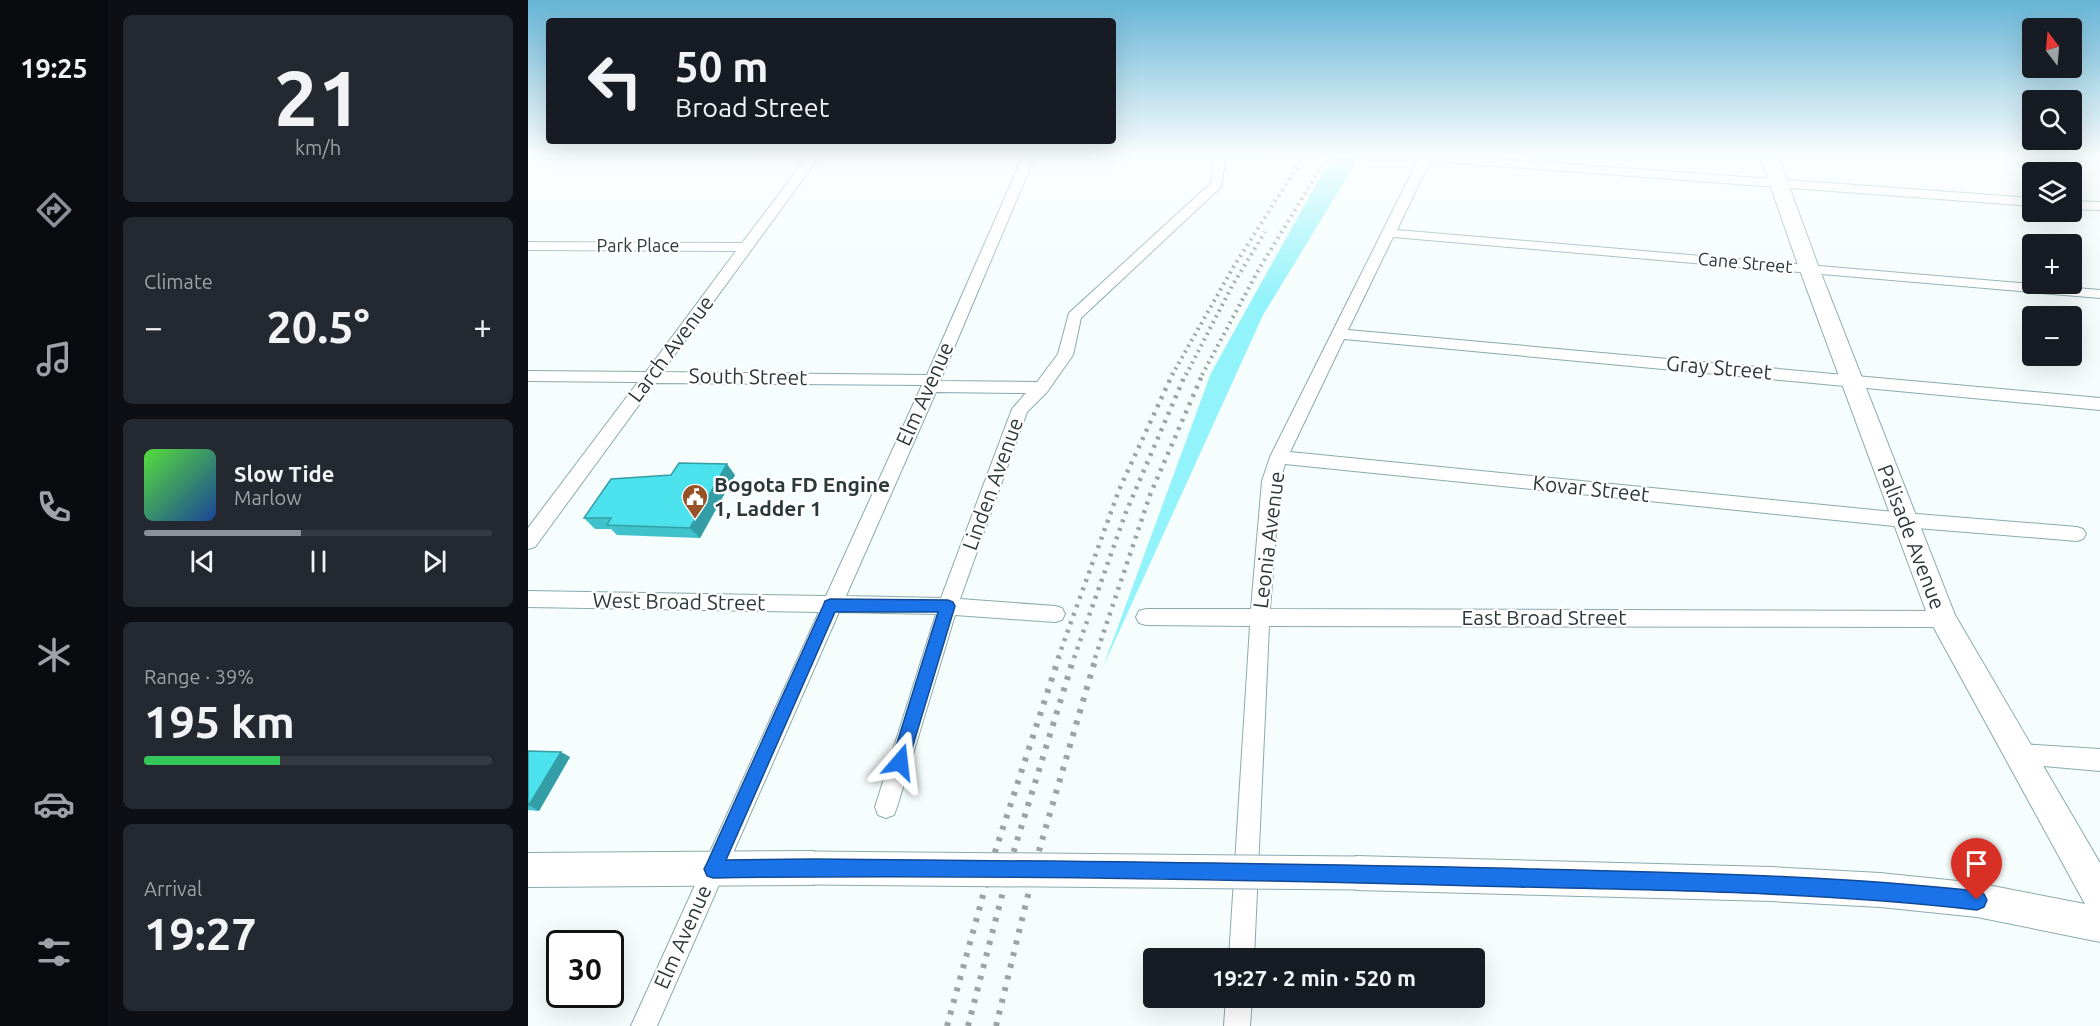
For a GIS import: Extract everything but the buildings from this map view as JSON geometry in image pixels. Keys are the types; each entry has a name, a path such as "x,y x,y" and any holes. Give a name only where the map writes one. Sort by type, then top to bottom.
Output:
{"main road":[{"name":"Palisade Avenue","path":"1786,204 1942,619 2100,896"},
{"path":"528,870 813,868 1356,873 1771,884 1880,890 1977,900 2100,924"}],"street":[{"name":"Larch Avenue","path":"528,542 778,204"},
{"name":"Elm Avenue","path":"644,1026 931,383 1008,204"},
{"name":"Linden Avenue","path":"886,807 948,606 1020,409 1041,388 1065,355 1074,316 1195,204"},
{"name":"Leonia Avenue","path":"1242,948 1260,617 1271,481 1279,457 1404,204"},
{"path":"2082,205 2100,206"},
{"name":"Cane Street","path":"1390,233 2100,294"},
{"name":"Park Place","path":"528,246 747,246"},
{"name":"Gray Street","path":"1338,334 1851,379 2100,404"},
{"name":"South Street","path":"528,376 650,376 1041,388"},
{"name":"Kovar Street","path":"1279,457 1904,520 2077,534"},
{"name":"West Broad Street","path":"528,599 830,606 948,606 1055,614"},
{"name":"East Broad Street","path":"1146,617 1942,619"},
{"path":"2020,754 2100,760"},
{"path":"1238,1026 1239,1008"}],"shaded area":[{"path":"1305,204 1331,204 1263,315 1103,667 1211,373"}],"railway":[{"path":"1172,374 1234,266 1274,204"},
{"path":"1203,374 1259,269 1299,204"},
{"path":"1186,375 1232,286 1265,232"},
{"path":"1074,658 1126,512 1186,373"},
{"path":"1058,658 1119,490 1172,374"},
{"path":"1095,658 1150,495 1203,374"},
{"path":"947,1026 995,852 1059,657"},
{"path":"968,1026 1012,857 1074,657"},
{"path":"996,1026 1038,854 1096,657"}],"place":[{"name":"Bogota FD Engine 1, Ladder 1","path":"695,520"}],"route":[{"path":"900,762 948,606 830,606 713,869 1356,873 1771,884 1880,890 1977,900"}]}
